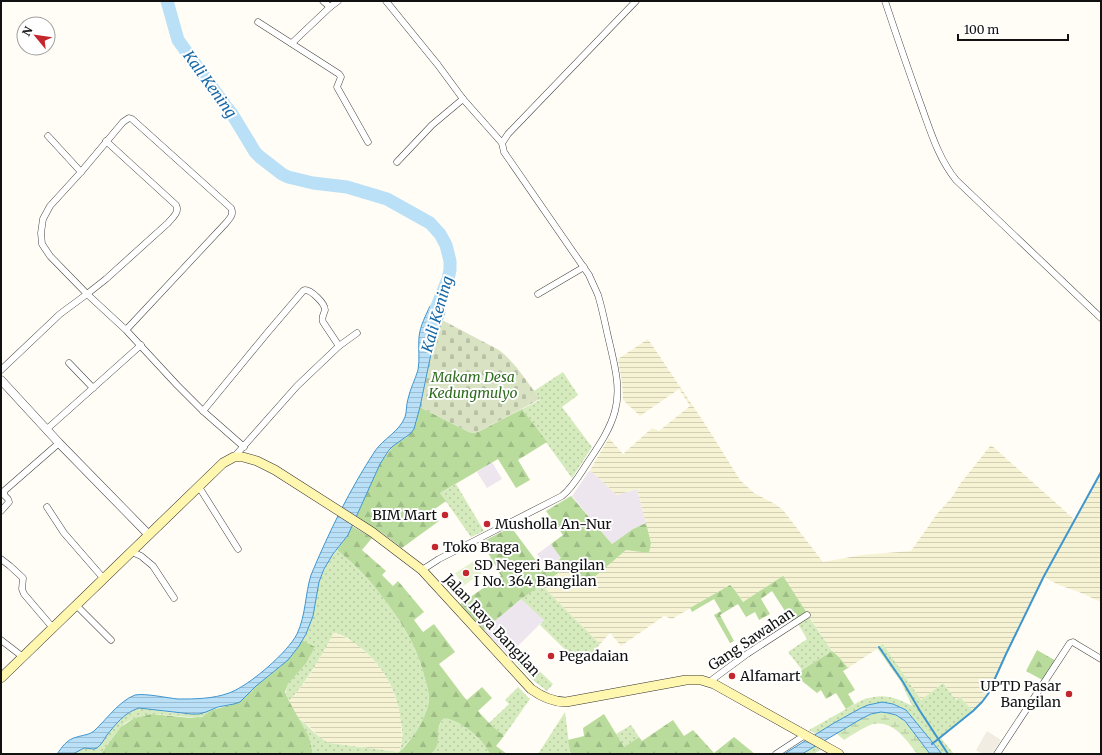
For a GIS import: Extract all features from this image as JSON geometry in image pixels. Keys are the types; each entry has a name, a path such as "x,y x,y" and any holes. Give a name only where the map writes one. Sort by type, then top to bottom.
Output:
{"main road":[{"name":"Jalan Raya Bangilan","path":"234,457 243,457 257,461 275,470 389,544 422,570 532,689 550,700 566,702 686,680 709,682 839,754"},
{"path":"1,678 223,463 234,457"}],"street":[{"path":"323,1 330,7"},
{"path":"292,43 338,1"},
{"path":"386,1 463,98 502,143 504,152 589,275 600,302 617,378 616,404 612,421 607,432 573,484 562,496 439,559 422,570"},
{"path":"502,143 508,134 636,1"},
{"path":"885,1 936,146 947,168 956,180 1101,318"},
{"path":"258,22 341,76 337,87 368,142"},
{"path":"397,162 432,125 463,98"},
{"path":"126,330 226,223 231,216 232,211 231,208 130,118 123,122 50,206 43,219 41,233 42,244 50,256 87,294 141,345 177,385 203,411 244,447"},
{"path":"48,136 81,172"},
{"path":"1,370 60,314 111,274 168,223 177,211 178,207 106,141"},
{"path":"538,294 584,267"},
{"path":"203,411 268,332 305,290 310,291 323,304 325,308 322,322 339,346"},
{"path":"234,457 297,386 339,346 357,333"},
{"path":"46,429 141,345"},
{"path":"69,363 93,388"},
{"path":"1,380 59,443 149,535"},
{"path":"1,511 8,502 4,491 59,443"},
{"path":"199,487 238,550"},
{"path":"47,507 64,533 104,578"},
{"path":"132,552 141,556 154,566 174,598"},
{"path":"1,559 23,578 22,589 24,594 53,628"},
{"path":"76,605 111,640"},
{"name":"Gang Sawahan","path":"709,682 806,615"},
{"path":"1,640 23,657"},
{"path":"997,754 1071,642 1101,659"},
{"path":"776,754 806,736"}],"shaded area":[{"path":"648,339 707,427 740,480 754,493 783,510 823,562 862,555 911,551 937,514 953,496 960,484 991,445 1075,520 1101,472 1101,602 1059,585 1044,577 988,694 973,711 960,697 956,700 943,683 921,700 883,645 848,668 832,651 783,577 743,602 730,585 672,619 664,616 621,646 610,633 600,644 541,584 567,567 585,584 626,550 649,552 651,543 637,489 617,495 590,470 609,438 623,454 652,428 659,431 690,406 679,389 640,416 623,400 618,359"},
{"path":"492,462 502,479 487,488 477,472"},
{"path":"590,470 617,495 637,489 646,523 633,529 612,544 572,496"},
{"path":"551,544 561,557 547,568 537,554"},
{"path":"541,584 560,604 509,655 484,630"},
{"path":"334,632 354,642 370,656 384,672 390,683 401,717 402,741 399,752 323,741 310,727 298,718 289,701 313,670"},
{"path":"987,731 1001,740 992,754 982,754 976,750"}],"green space":[{"name":"Makam Desa Kedungmulyo","path":"442,320 499,350 516,367 540,399 474,433 469,432 420,407 432,349"},
{"path":"563,372 578,395 562,407 592,447 572,478 522,409 540,400 534,391"},
{"path":"420,407 469,432 474,433 522,409 547,442 518,460 530,480 516,488 498,459 440,493 446,501 432,511 439,521 402,548 381,532 356,517 380,464 393,446 407,437 416,423"},
{"path":"456,484 484,531 471,537 440,493"},
{"path":"571,496 612,544 633,529 646,523 651,543 649,553 626,550 585,585 567,567 521,599 484,630 460,604 501,576 482,542 511,527 543,570 561,558 551,544 563,535 546,511"},
{"path":"352,526 372,538 362,550 386,571 382,575 393,586 398,581 424,612 414,620 423,632 434,624 455,652 439,664 464,697 467,700 482,687 492,698 478,711 504,736 496,746 507,754 490,754 482,742 465,727 445,718 441,721 439,726 438,742 434,751 429,754 397,754 413,737 422,722 428,707 428,689 415,648 400,621 369,580 337,550 348,535"},
{"path":"337,550 369,580 394,612 415,648 419,658 429,695 428,707 426,714 418,728 399,752 402,741 402,730 399,710 392,687 386,676 371,657 363,649 344,636 334,632 308,677 289,701 287,696 286,691 288,684 315,648 302,640 313,616 319,582 328,561"},
{"path":"474,561 482,573 463,586 455,573"},
{"path":"783,576 807,613 792,622 772,591 761,599 770,614 759,620 755,612 746,617 738,604 720,615 734,641 730,643 714,615 721,611 714,599 692,612 690,608 730,585 743,602"},
{"path":"541,584 600,644 581,665 540,625 544,620 521,599"},
{"path":"809,617 832,651 802,670 788,652 807,639 798,624"},
{"path":"302,640 315,647 306,663 288,684 285,692 309,737 313,754 101,754 121,727 134,718 152,714 191,718 202,717 212,710 234,704 252,691 288,660"},
{"path":"883,644 921,700 943,683 956,700 960,697 973,711 940,737 954,754 942,754 906,710 899,706 887,703 834,723 816,734 809,730 862,700 869,698 882,696 894,698 912,706 901,682 877,648"},
{"path":"516,649 553,684 547,691 534,681 509,655"},
{"path":"1037,650 1058,662 1046,682 1026,671"},
{"path":"832,651 848,668 843,671 855,690 848,694 854,704 846,709 836,693 826,699 821,690 817,693 797,677 802,670"},
{"path":"518,687 530,699 504,736 489,723 509,704 505,700"},
{"path":"139,708 185,714 203,713 212,710 207,715 197,718 156,714 134,718 125,723 101,754 73,754 84,748 97,748 120,719 126,714"},
{"path":"565,712 569,754 538,754"},
{"path":"877,712 895,715 902,720 914,732 930,754 917,754 897,731 883,724 868,726 844,740 836,733"},
{"path":"604,714 624,747 639,737 642,741 673,720 684,736 693,730 714,753 734,737 755,754 572,754 570,752 568,740 584,736 583,728"},
{"path":"298,718 329,743 399,752 397,754 313,754 309,737"},
{"path":"445,718 465,727 482,742 490,754 429,754 436,745 440,724"},
{"path":"631,725 639,737 624,747 616,734"},
{"path":"814,746 821,750 813,754 802,754"}],"water":[{"path":"430,306 445,312 432,349 414,429 410,434 389,450 380,464 348,535 333,554 324,569 319,582 313,616 306,634 288,660 256,686 240,702 218,707 199,714 139,708 129,712 121,719 97,748 84,748 73,754 57,754 65,744 73,738 94,731 118,706 135,695 150,695 178,699 204,698 223,695 237,689 257,676 285,650 297,634 300,627 311,575 340,511 375,451 399,427 405,417 409,395 418,370 420,333 423,321"},
{"path":"882,702 893,704 906,710 942,754 930,754 905,721 896,715 881,712 871,714 861,719 802,754 784,754 861,708"}],"waterway":[{"name":"Kali Kening","path":"167,1 178,40 232,114 255,152 260,157 288,177 313,183 347,187 387,199 430,223 440,234 446,245 450,261 450,270 432,325"},
{"path":"932,744 973,711 988,694 1044,576 1101,472"},
{"path":"879,647 903,682 948,754"}],"place":[{"name":"BIM Mart","path":"445,515"},
{"name":"Musholla An-Nur","path":"487,524"},
{"name":"Toko Braga","path":"435,547"},
{"name":"SD Negeri Bangilan I No. 364 Bangilan","path":"466,573"},
{"name":"Pegadaian","path":"551,656"},
{"name":"Alfamart","path":"732,676"},
{"name":"UPTD Pasar Bangilan","path":"1069,694"}]}
